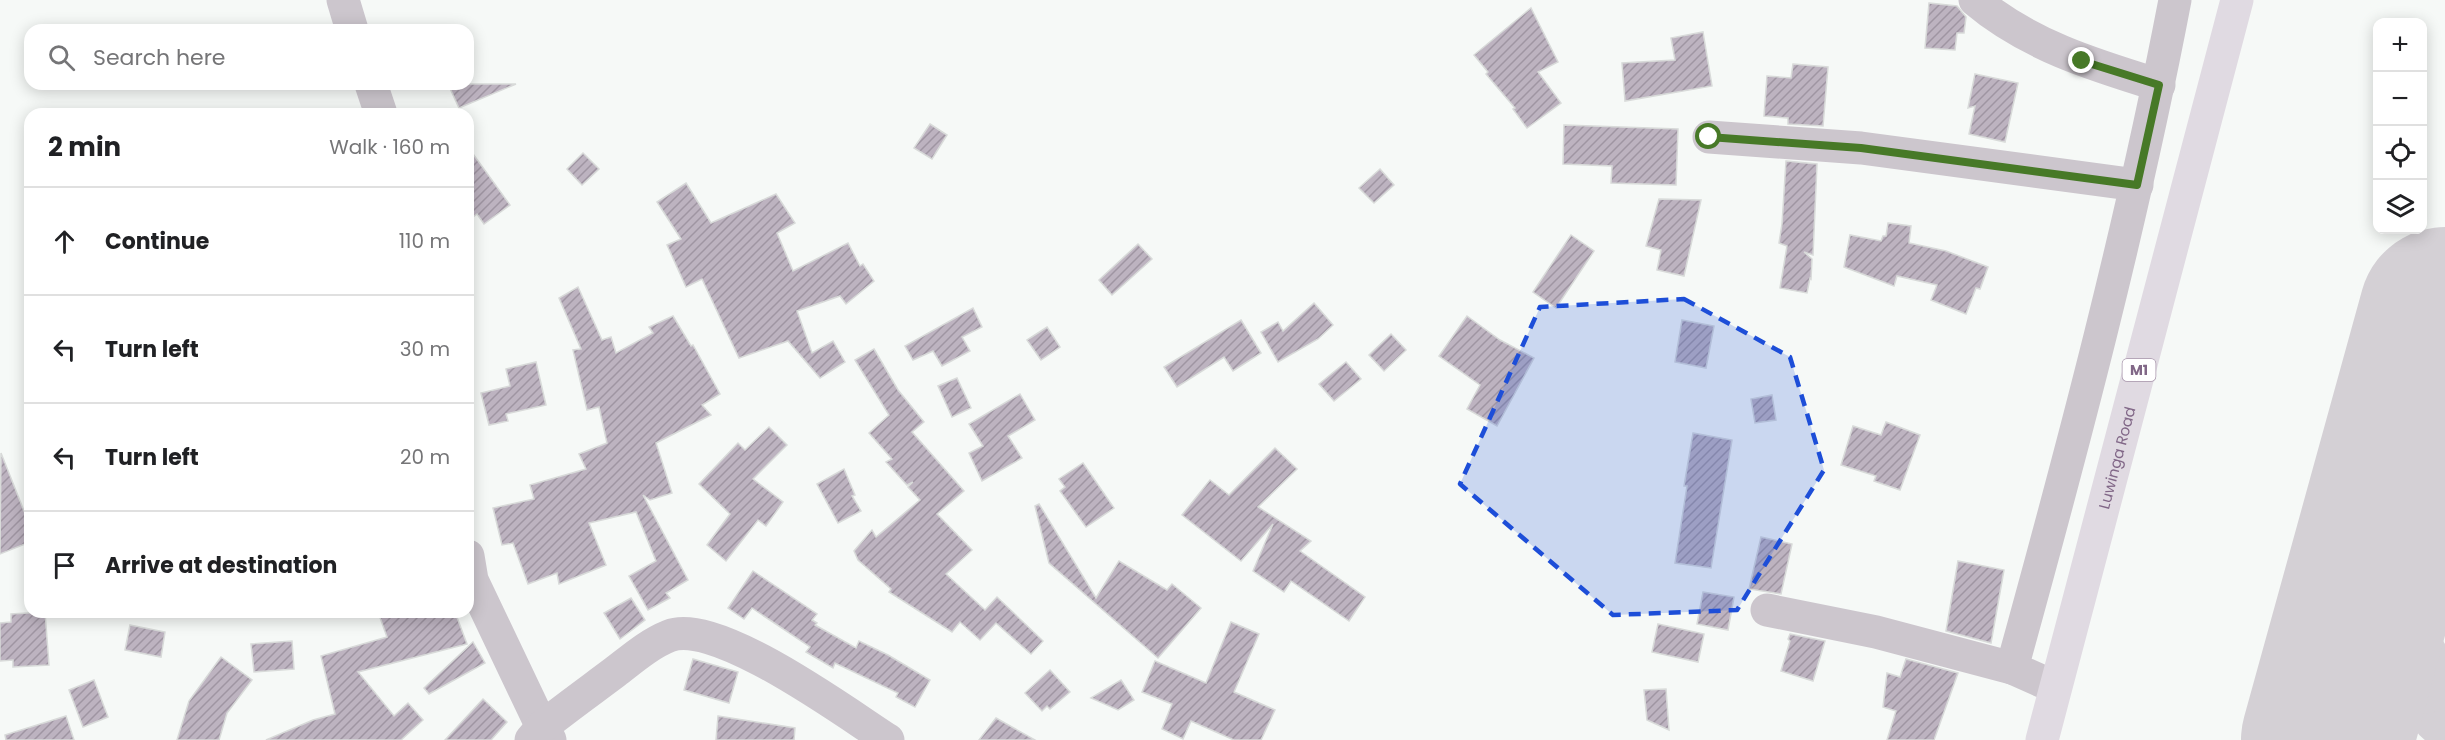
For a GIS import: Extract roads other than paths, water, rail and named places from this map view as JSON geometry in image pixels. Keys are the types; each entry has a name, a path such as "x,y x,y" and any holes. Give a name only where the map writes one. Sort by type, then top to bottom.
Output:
{"highway":[{"name":"Luwinga Road","path":"2042,740 2230,2"}],"street":[{"path":"343,0 350,24"},
{"path":"1975,0 1998,18 2044,44 2082,61 2159,85"},
{"path":"2012,668 2062,485 2137,185 2175,0"},
{"path":"373,90 379,108"},
{"path":"1709,137 1861,148 2137,185"},
{"path":"474,585 541,736 642,651 670,635 696,634 729,643 768,664 888,740"},
{"path":"1767,609 1876,632 2012,668 2055,687"}]}
